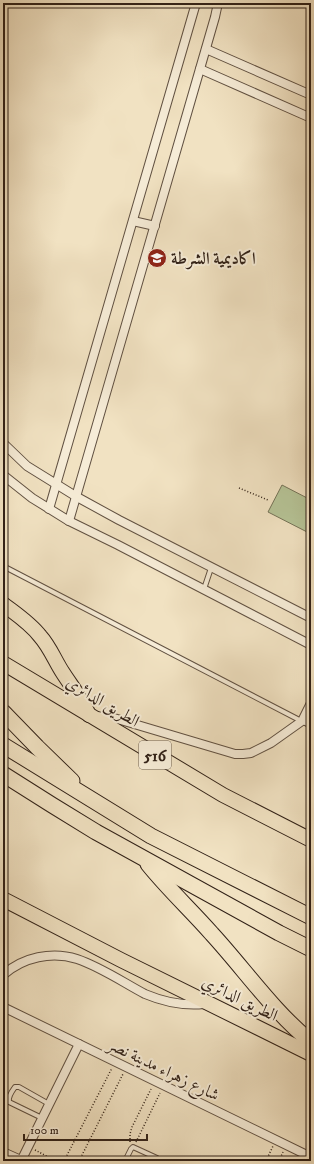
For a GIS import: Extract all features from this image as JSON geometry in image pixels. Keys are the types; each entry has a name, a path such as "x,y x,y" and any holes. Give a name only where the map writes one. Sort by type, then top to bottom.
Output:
{"highway":[{"path":"3,604 25,620 47,645 90,716"},
{"name":"الطريق الدائري","path":"3,663 223,795 311,840"},
{"path":"3,712 37,747 96,803"},
{"path":"3,745 151,836 311,917"},
{"path":"3,774 96,832 142,858 278,933 311,948"},
{"path":"142,858 212,934 261,992 294,1028 311,1042"},
{"name":"الطريق الدائري","path":"3,899 311,1054"}],"street":[{"path":"49,509 196,3"},
{"path":"69,521 218,3"},
{"path":"206,49 311,96"},
{"path":"200,69 311,118"},
{"path":"133,221 155,226"},
{"path":"3,443 27,466 77,497 211,568 311,618"},
{"path":"3,476 32,498 69,521 311,645"},
{"path":"90,716 114,718 235,754 243,754 256,752 302,721 311,703"},
{"path":"311,726 311,772"},
{"path":"3,975 15,966 33,958 50,955 68,957 85,962 155,998 181,1004 208,1003"},
{"name":"شارع زهراء مدينة نصر","path":"3,1007 311,1157"},
{"path":"3,1152 22,1161 79,1044"}],"lane":[{"path":"3,566 311,726"},
{"path":"204,589 211,568"},
{"path":"42,1118 8,1101 14,1089 19,1087 49,1104"},
{"path":"125,1161 133,1147 157,1158 158,1161"}],"path":[{"path":"240,488 268,500"},
{"path":"64,1161 115,1062"},
{"path":"79,1161 126,1068"},
{"path":"133,1147 130,1141 130,1134 155,1081"},
{"path":"133,1147 164,1086"},
{"path":"266,1161 276,1140"},
{"path":"279,1161 286,1145"},
{"path":"28,1147 56,1161"}],"green space":[{"path":"282,485 311,500 311,534 268,512"}],"place":[{"name":"اكاديمية الشرطة","path":"157,258"}]}
